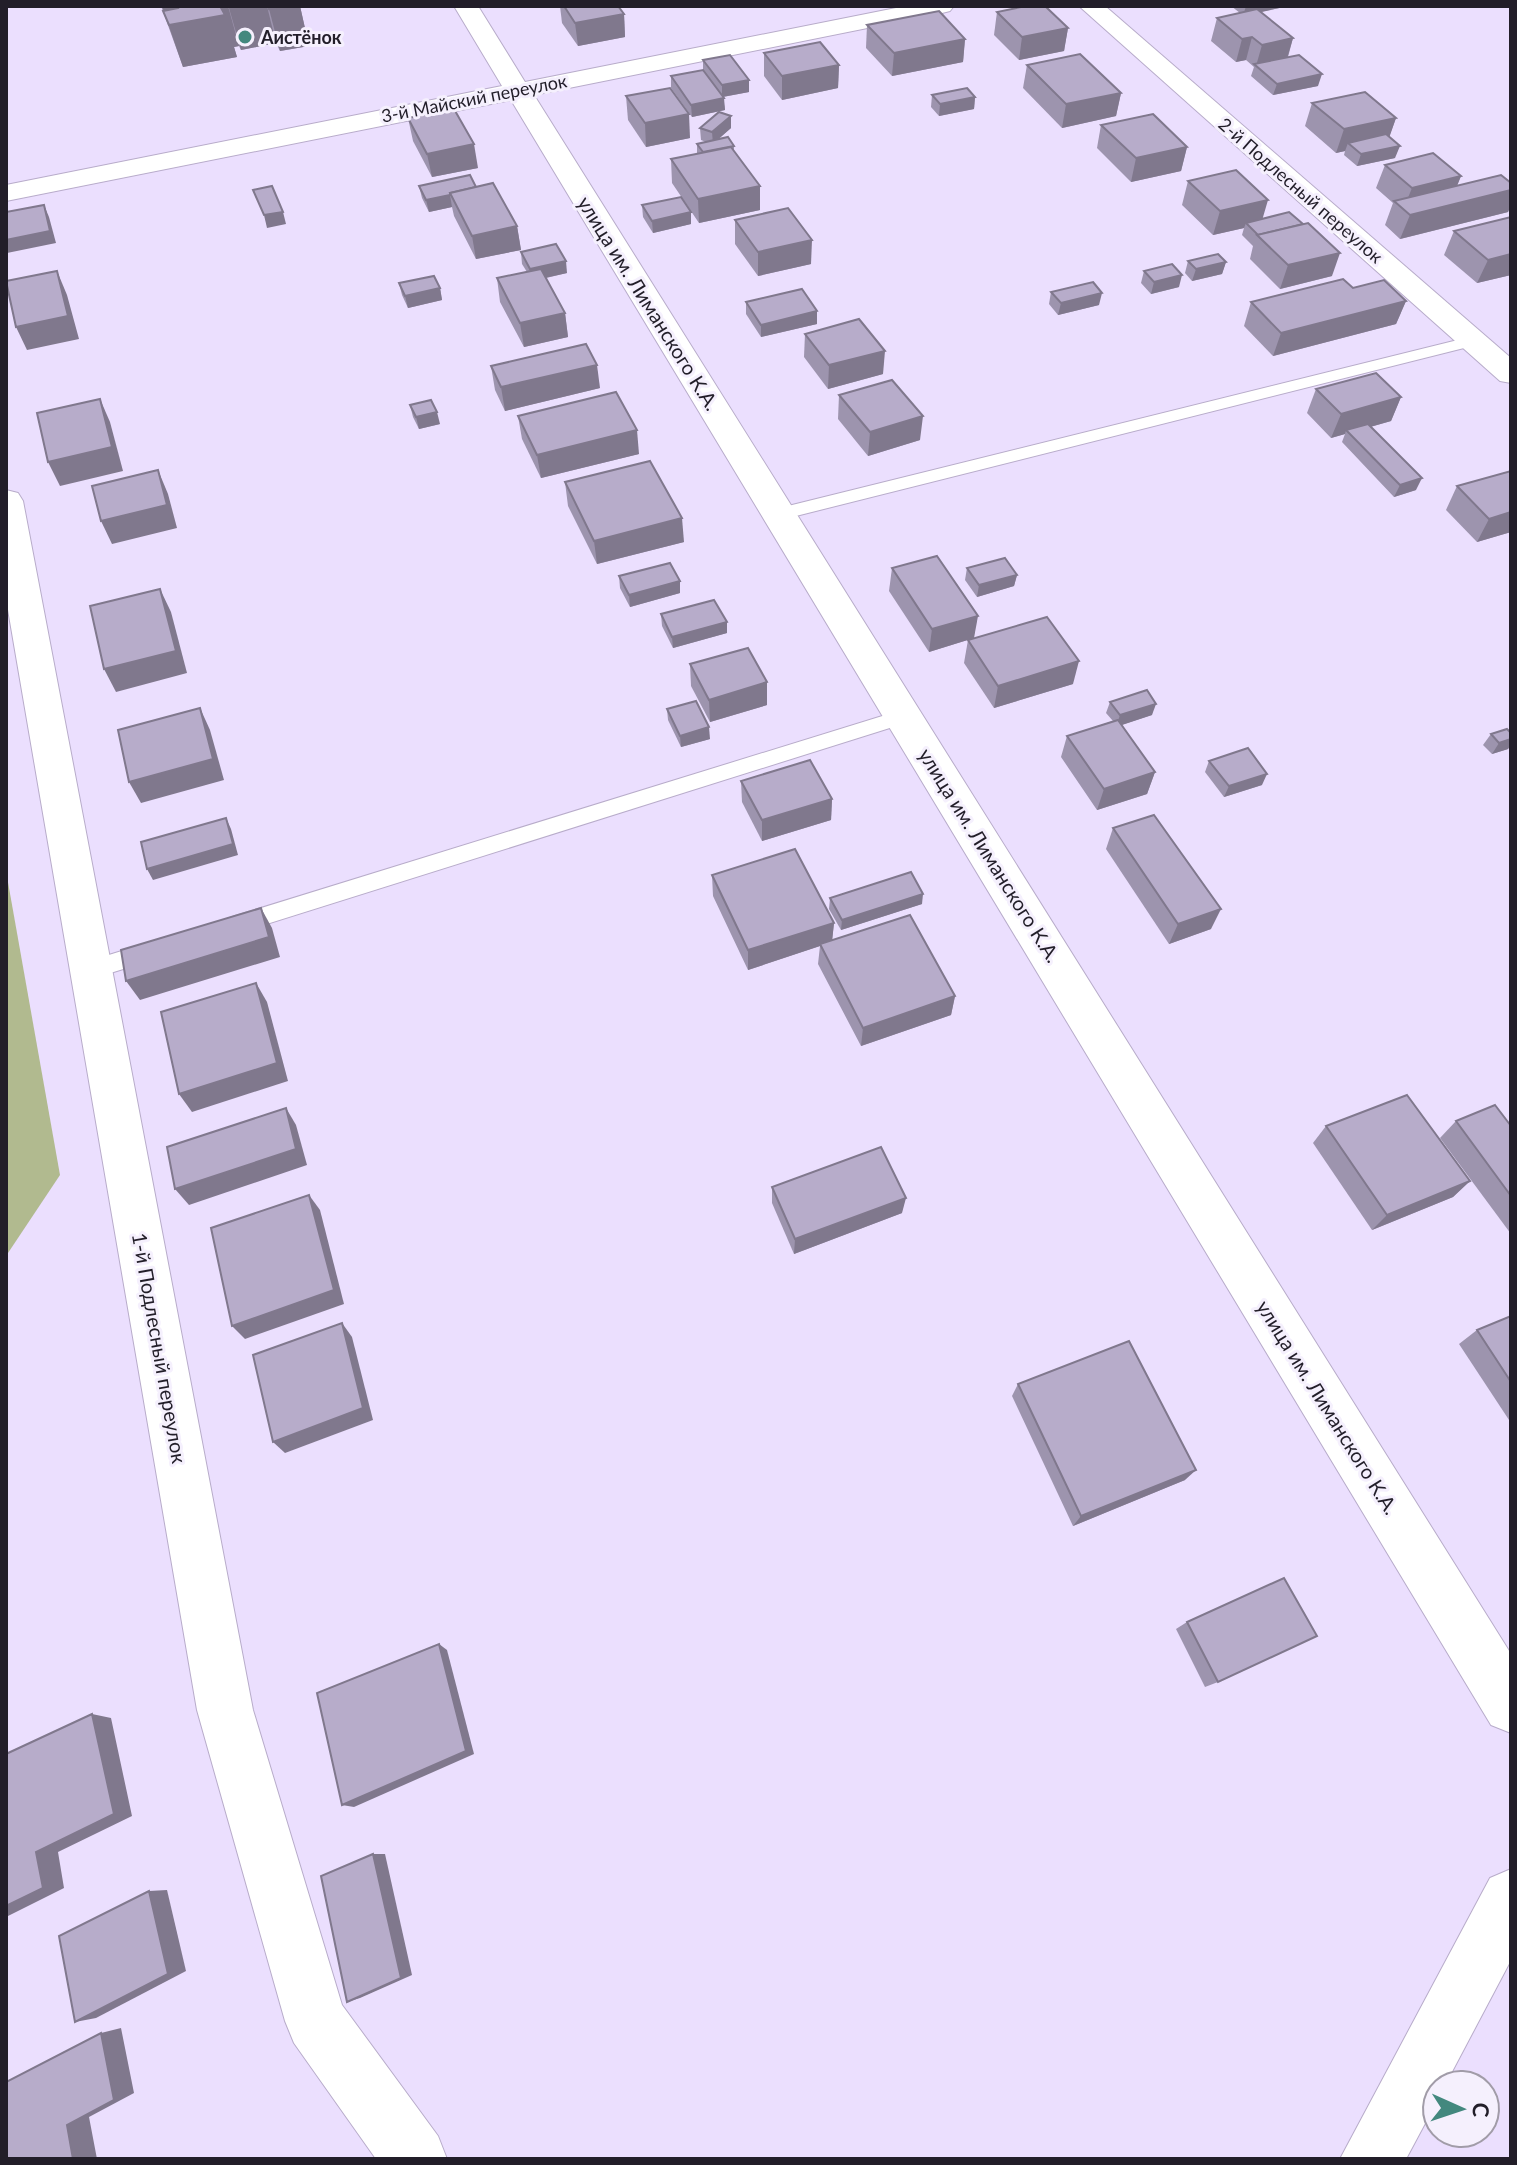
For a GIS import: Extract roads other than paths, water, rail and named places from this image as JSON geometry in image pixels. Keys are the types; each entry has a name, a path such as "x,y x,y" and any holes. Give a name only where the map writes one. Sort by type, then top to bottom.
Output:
{"street":[{"name":"улица им. Лиманского К.А.","path":"466,6 1511,1705"},
{"name":"3-й Майский переулок","path":"6,193 942,6"},
{"name":"2-й Подлесный переулок","path":"1091,6 1511,374"},
{"path":"1474,341 1511,331"},
{"name":"1-й Подлесный переулок","path":"6,501 225,1710 316,2021 415,2159"},
{"path":"1372,2159 1511,1899"}],"lane":[{"path":"780,514 1474,341"},
{"path":"212,932 905,716"},
{"path":"91,970 182,942"}],"place":[{"name":"Аистёнок","path":"245,37"}]}
